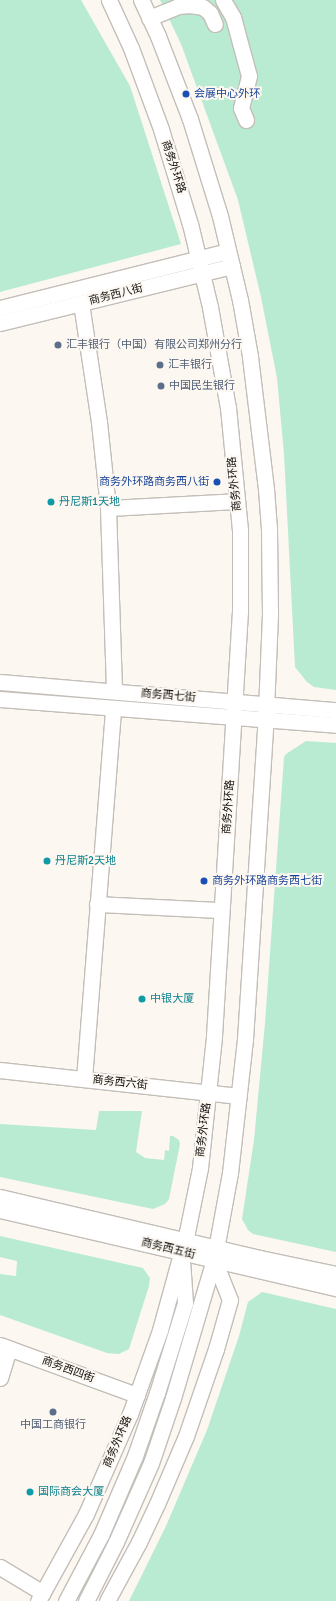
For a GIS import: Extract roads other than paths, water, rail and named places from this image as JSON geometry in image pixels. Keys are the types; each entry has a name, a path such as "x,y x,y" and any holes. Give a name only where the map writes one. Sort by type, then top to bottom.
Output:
{"street":[{"name":"商务外环路","path":"41,1597 92,1500 130,1414 160,1330 183,1246 200,1168 214,1036 221,910 235,718 240,612 240,530 228,408 210,307 199,258 178,182 161,129 142,77 109,0"},
{"path":"223,0 233,17 249,76 241,108 246,120"},
{"path":"86,1601 116,1542 151,1462 173,1398 215,1254 230,1173 245,1039 266,704 270,613 269,529 266,489 250,356 240,300 208,173 190,119 143,1"},
{"path":"149,18 178,6 190,5 203,7 210,13 215,24"},
{"name":"商务西八街","path":"0,308 228,251"},
{"name":"商务西八街","path":"0,323 232,266"},
{"path":"81,303 99,422 108,508 114,691"},
{"path":"108,508 236,501"},
{"name":"商务西七街","path":"0,682 336,710"},
{"name":"商务西七街","path":"0,699 336,725"},
{"path":"84,1079 112,708"},
{"path":"97,904 221,910"},
{"name":"商务西六街","path":"0,1070 239,1096"},
{"name":"商务西五街","path":"0,1197 336,1288"},
{"name":"商务西五街","path":"0,1210 183,1246"},
{"path":"66,1601 101,1535 129,1470 157,1393 185,1303 183,1246"},
{"path":"106,1601 139,1542 157,1504 186,1436 216,1349 230,1300 215,1254"},
{"name":"商务西五街","path":"215,1254 336,1274"},
{"path":"0,1378 4,1346"},
{"name":"商务西四街","path":"4,1346 137,1395"},
{"path":"0,1567 41,1597"}],"place":[{"name":"会展中心外环","path":"186,94"},
{"name":"汇丰银行（中国）有限公司郑州分行","path":"58,345"},
{"name":"汇丰银行","path":"160,365"},
{"name":"中国民生银行","path":"161,386"},
{"name":"商务外环路商务西八街","path":"217,482"},
{"name":"丹尼斯1天地","path":"51,502"},
{"name":"丹尼斯2天地","path":"47,861"},
{"name":"商务外环路商务西七街","path":"204,881"},
{"name":"中银大厦","path":"142,999"},
{"name":"中国工商银行","path":"53,1412"},
{"name":"国际商会大厦","path":"30,1492"}]}
